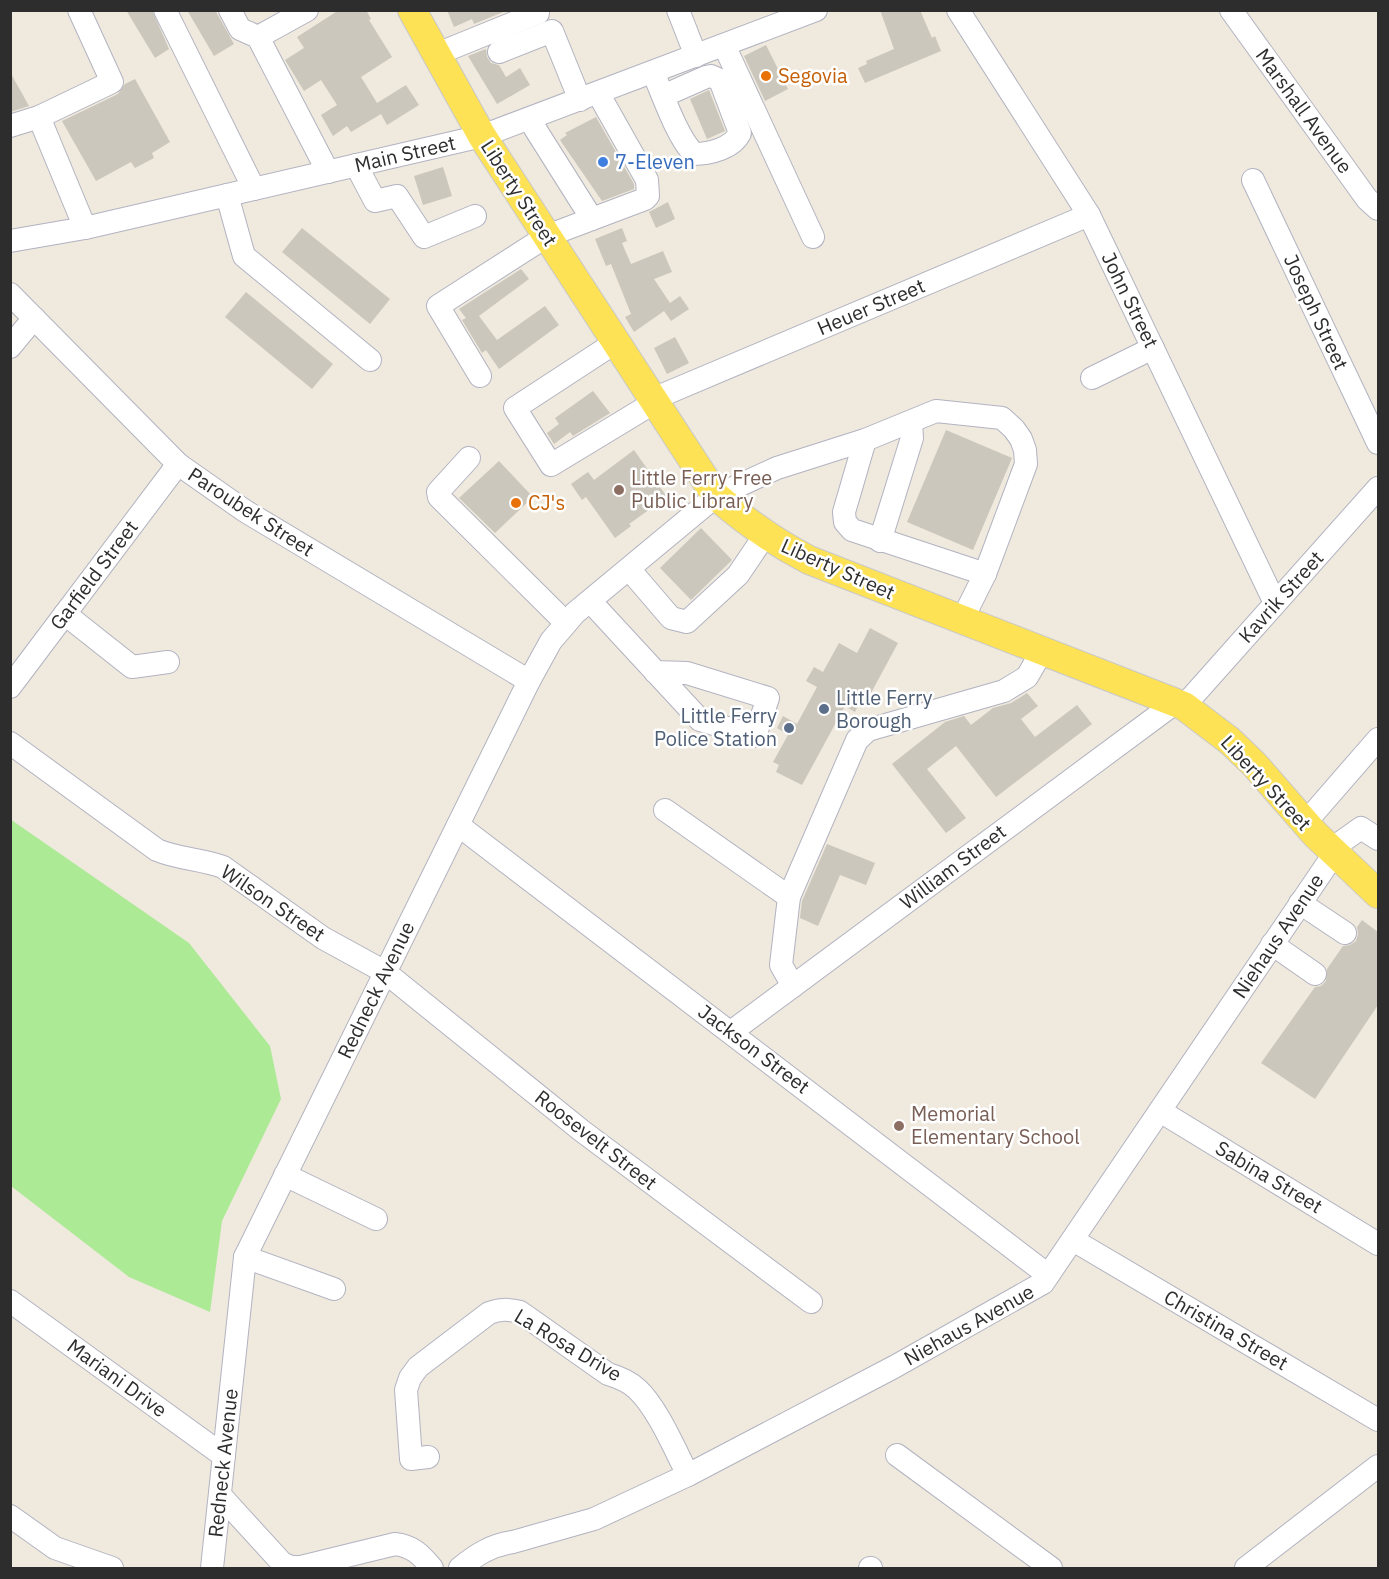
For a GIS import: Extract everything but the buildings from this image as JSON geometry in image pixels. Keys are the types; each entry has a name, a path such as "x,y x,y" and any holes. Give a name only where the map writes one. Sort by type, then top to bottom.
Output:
{"main road":[{"name":"Liberty Street","path":"412,10 482,136 716,496 765,535 809,560 1180,705 1230,741 1246,756 1332,852 1378,894"}],"street":[{"path":"10,126 39,117 112,82 79,10"},
{"path":"165,10 254,189"},
{"path":"230,10 240,29 258,37 328,172"},
{"path":"258,37 307,10"},
{"path":"437,54 538,13 538,10"},
{"path":"678,10 696,56"},
{"name":"Main Street","path":"10,241 85,228 482,136 816,10"},
{"name":"John Street","path":"958,10 1089,215 1275,603"},
{"name":"Marshall Avenue","path":"1231,10 1367,199 1378,209"},
{"path":"480,376 438,306 547,236 648,196 646,180 589,96 552,31 499,52"},
{"path":"724,45 813,237"},
{"path":"652,72 663,96 687,147 694,154 706,154 737,140 740,133 720,81 711,76 706,77 663,96"},
{"path":"39,117 85,228"},
{"path":"529,118 592,219"},
{"path":"356,165 375,201 397,196 424,237 475,216"},
{"name":"Joseph Street","path":"1253,180 1378,444"},
{"path":"227,195 244,256 370,360"},
{"name":"Heuer Street","path":"616,342 515,408 551,465 654,400 1089,215"},
{"name":"Paroubek Street","path":"10,294 178,464 245,511 529,681"},
{"path":"10,347 34,318"},
{"path":"1092,378 1153,348"},
{"name":"Redneck Avenue","path":"212,1569 245,1257 529,681 551,641 566,623 590,601 716,496 777,468 865,440 936,411 1002,418 1014,429 1025,450 1026,464 985,574 962,620"},
{"path":"880,541 912,438 911,422"},
{"path":"865,440 844,512 845,522 852,530 985,574"},
{"path":"469,458 438,492 439,497 566,623"},
{"name":"Garfield Street","path":"10,687 178,464"},
{"name":"Kavrik Street","path":"1180,705 1378,488"},
{"path":"629,568 670,618 687,622 738,575 765,535"},
{"path":"590,601 655,672"},
{"path":"65,614 132,667 168,662"},
{"path":"793,986 781,965 789,897 857,740 868,730 1005,691 1028,677 1042,651"},
{"name":"William Street","path":"731,1032 1180,705"},
{"path":"1305,823 1378,739"},
{"name":"Wilson Street","path":"10,743 156,850 171,856 211,862 223,867 323,938 385,972"},
{"path":"665,810 789,897"},
{"name":"Jackson Street","path":"458,825 1048,1275"},
{"name":"Niehaus Avenue","path":"460,1569 486,1549 594,1519 688,1475 894,1367 1043,1283 1300,903 1332,852 1361,828 1378,839"},
{"path":"1300,903 1345,933"},
{"path":"1272,944 1315,974"},
{"name":"Roosevelt Street","path":"385,972 582,1131 811,1302"},
{"name":"Sabina Street","path":"1160,1111 1378,1244"},
{"path":"285,1175 376,1219"},
{"name":"Christina Street","path":"1073,1240 1378,1420"},
{"path":"245,1257 334,1289"},
{"name":"Mariani Drive","path":"10,1301 224,1456"},
{"name":"La Rosa Drive","path":"428,1457 411,1459 406,1390 410,1378 418,1367 489,1313 509,1309 520,1312 608,1374 636,1387 648,1400 688,1475"},
{"path":"897,1455 1051,1569"},
{"path":"1246,1569 1378,1466"},
{"path":"220,1495 282,1563 291,1567 301,1568 395,1544 406,1545 416,1551 432,1569"},
{"path":"10,1516 55,1548 112,1569"}],"green space":[{"path":"10,819 189,943 270,1046 281,1099 222,1221 210,1312 129,1277 11,1186"}],"place":[{"name":"Segovia","path":"766,76"},
{"name":"7-Eleven","path":"603,162"},
{"name":"Little Ferry Free Public Library","path":"619,490"},
{"name":"CJ's","path":"516,503"},
{"name":"Little Ferry Borough","path":"824,709"},
{"name":"Little Ferry Police Station","path":"789,728"},
{"name":"Memorial Elementary School","path":"899,1126"}]}
